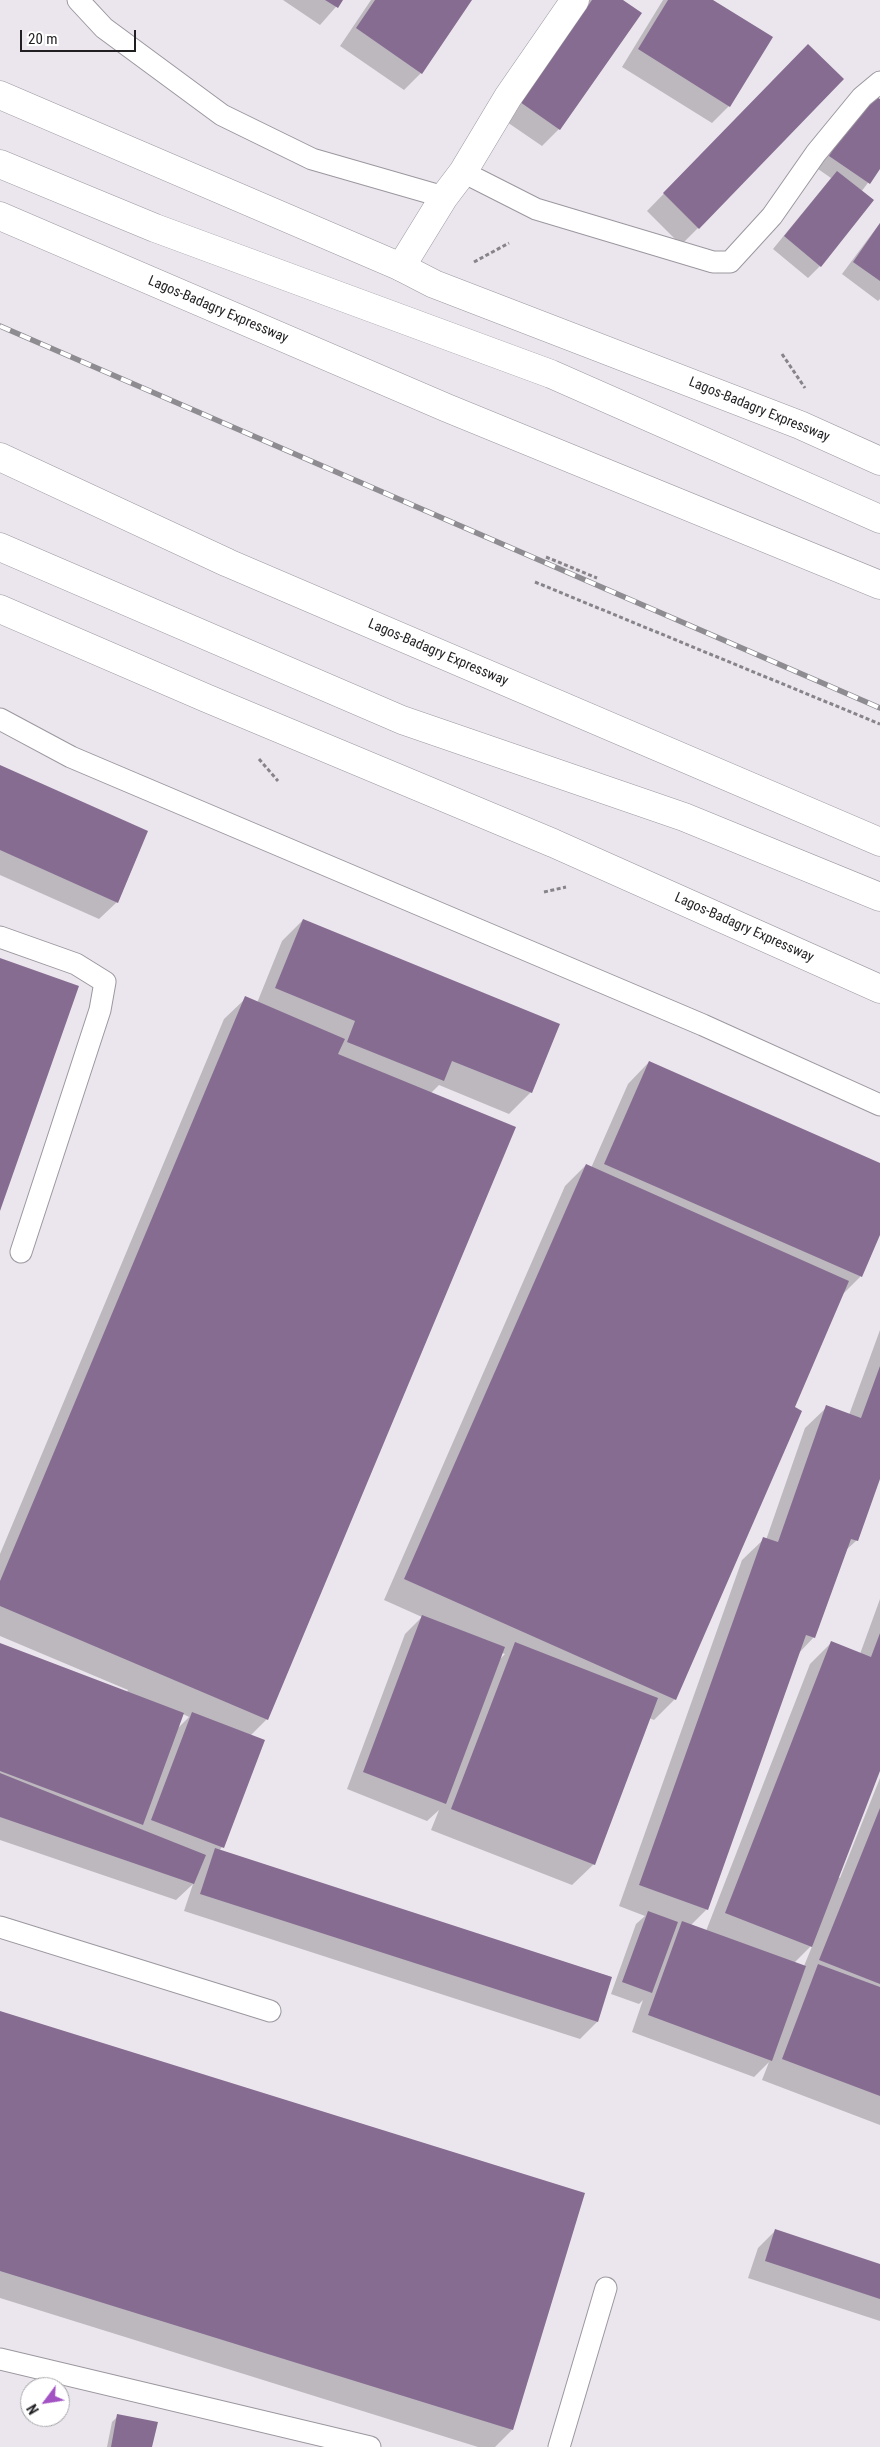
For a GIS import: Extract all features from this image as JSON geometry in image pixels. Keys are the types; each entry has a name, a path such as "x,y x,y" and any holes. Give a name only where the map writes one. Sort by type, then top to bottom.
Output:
{"main road":[{"path":"401,267 444,197 463,172 508,97 576,0"},
{"name":"Lagos-Badagry Expressway","path":"0,95 401,267 434,284 800,425 880,461"},
{"path":"0,164 155,228 551,374 880,519"},
{"name":"Lagos-Badagry Expressway","path":"0,216 447,408 880,585"},
{"name":"Lagos-Badagry Expressway","path":"0,457 228,563 880,842"},
{"path":"11,552 402,720 684,817 880,898"},
{"name":"Lagos-Badagry Expressway","path":"0,609 206,698 552,843 877,990"}],"lane":[{"path":"78,0 104,28 222,115 312,158 444,197"},
{"path":"463,172 536,209 713,262 730,262 772,216 822,146 862,97 880,82"},
{"path":"0,719 71,757 703,1025 880,1105"},
{"path":"0,938 76,964 105,982 100,1010 21,1252"},
{"path":"0,1927 270,2011"},
{"path":"559,2447 606,2288"},
{"path":"0,2359 370,2447"}],"path":[{"path":"546,557 597,578"},
{"path":"535,582 880,724"}],"building":[{"path":"325,0 343,0 338,8"},
{"path":"375,0 472,0 422,74 356,28"},
{"path":"592,0 623,0 642,13 560,130 520,102"},
{"path":"668,0 713,0 773,37 730,107 638,49"},
{"path":"808,44 844,79 699,229 663,193"},
{"path":"870,93 880,99 880,169 870,184 829,156"},
{"path":"837,171 874,200 821,267 784,236"},
{"path":"880,223 880,281 853,262"},
{"path":"0,765 148,831 118,903 0,850"},
{"path":"303,919 560,1024 532,1093 452,1061 444,1081 347,1042 355,1021 275,988"},
{"path":"0,958 79,986 0,1211"},
{"path":"245,996 345,1039 338,1054 516,1127 268,1720 0,1606 0,1581"},
{"path":"649,1061 880,1163 880,1235 862,1277 604,1164"},
{"path":"586,1164 849,1281 795,1407 802,1411 676,1700 404,1579"},
{"path":"880,1366 880,1479 858,1541 851,1539 815,1638 806,1635 708,1910 639,1885 763,1537 778,1542 826,1405 861,1418"},
{"path":"422,1615 505,1647 446,1804 363,1772"},
{"path":"880,1633 880,1771 812,1947 725,1913 831,1641 871,1657"},
{"path":"515,1642 658,1698 595,1865 451,1809"},
{"path":"0,1643 184,1713 143,1825 0,1771"},
{"path":"192,1712 265,1740 224,1848 151,1820"},
{"path":"0,1773 206,1855 194,1884 0,1817"},
{"path":"880,1808 880,1984 819,1960"},
{"path":"215,1848 612,1977 598,2022 200,1894"},
{"path":"648,1911 678,1922 652,1993 622,1982"},
{"path":"682,1921 806,1966 772,2061 648,2015"},
{"path":"818,1964 880,1987 880,2096 782,2059"},
{"path":"0,2011 585,2193 513,2430 0,2271"},
{"path":"775,2229 880,2264 880,2299 765,2261"},
{"path":"117,2414 158,2422 152,2447 111,2447"}],"railway":[{"path":"0,326 880,708"}]}
